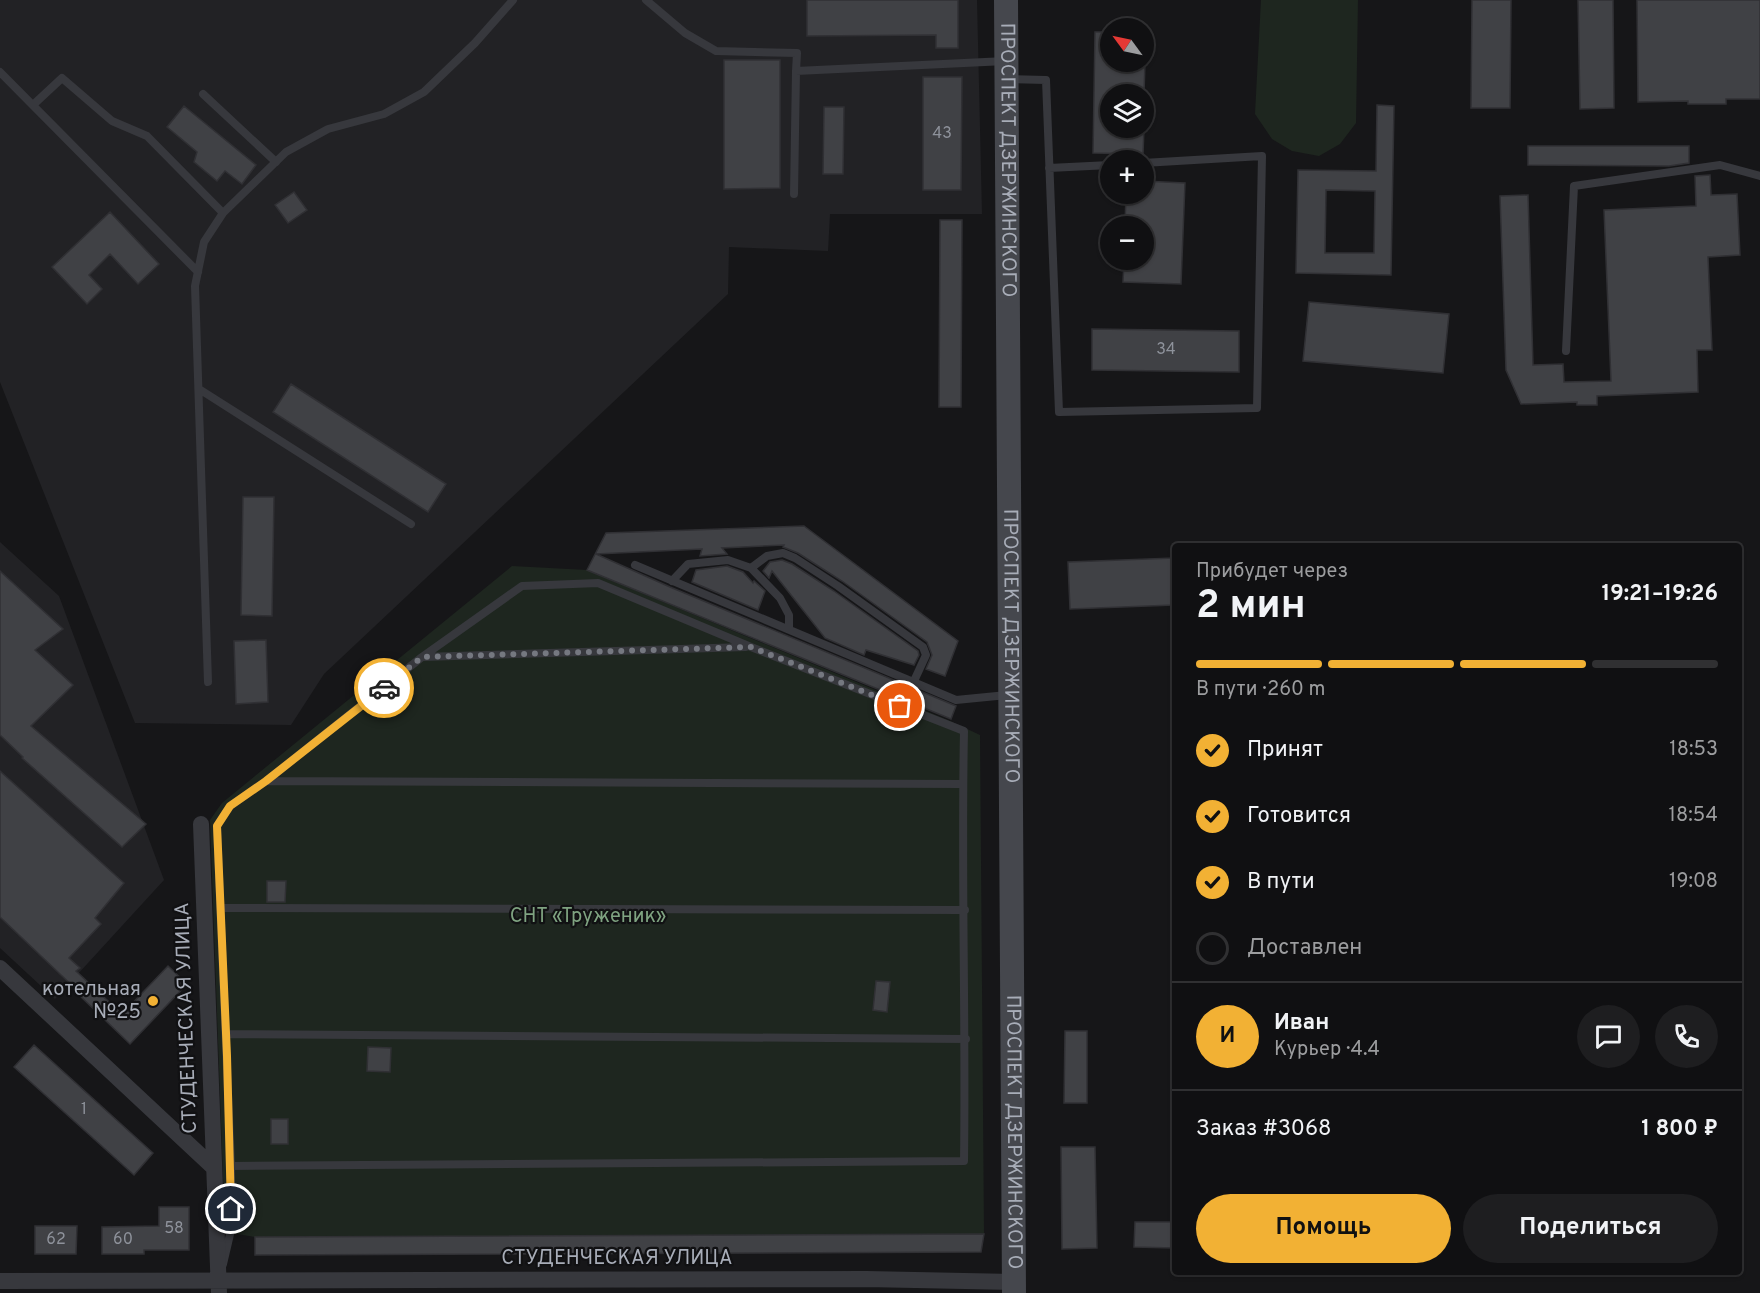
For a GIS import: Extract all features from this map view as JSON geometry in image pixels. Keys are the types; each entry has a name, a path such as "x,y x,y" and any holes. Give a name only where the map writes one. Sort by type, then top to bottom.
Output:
{"main road":[{"name":"ПРОСПЕКТ ДЗЕРЖИНСКОГО","path":"1006,0 1014,1288"}],"street":[{"name":"СТУДЕНЧЕСКАЯ УЛИЦА","path":"201,824 219,1288"},
{"path":"0,968 213,1167"},
{"name":"СТУДЕНЧЕСКАЯ УЛИЦА","path":"0,1281 219,1288 457,1287 866,1279 1014,1288"}],"lane":[{"path":"208,682 195,286 204,242 223,213 286,152 328,129 384,114 424,92 475,43 513,0"},
{"path":"646,0 685,33 716,51 797,53 794,194"},
{"path":"796,70 1006,70 1046,80 1059,412 1257,408 1262,156 1154,162"},
{"path":"0,72 198,272"},
{"path":"33,105 62,78 112,121 147,136 223,213"},
{"path":"203,94 276,162"},
{"path":"1566,351 1574,186 1720,165 1760,176"},
{"path":"1050,168 1100,166"},
{"path":"198,389 411,524"},
{"path":"752,568 767,556 783,553 838,585 923,647 926,655 914,681"},
{"path":"672,581 688,564 728,560 752,568 780,598 789,615 789,629"},
{"path":"635,565 956,700 1010,695"},
{"path":"219,1288 231,1230 231,1166 217,826 230,806 266,781 422,657 522,586 598,583 751,647 964,731 966,1039 964,1161 231,1166"},
{"path":"422,657 751,647"},
{"path":"266,781 963,784"},
{"path":"221,908 965,910"},
{"path":"226,1035 966,1039"}],"shaded area":[{"path":"0,0 977,0 982,214 830,214 828,251 729,247 728,294 324,674 291,725 135,723 0,382"},
{"path":"0,542 59,596 164,880 55,999 0,948"}],"green space":[{"path":"1261,0 1358,0 1356,123 1340,144 1319,156 1292,151 1272,139 1255,114"},
{"name":"СНТ «Труженик»","path":"512,566 587,570 980,735 984,1234 255,1237 225,1232 210,820 222,803"}],"building":[{"path":"807,0 958,0 958,48 936,48 936,35 807,36"},
{"path":"1472,0 1511,0 1510,108 1471,108"},
{"path":"1578,0 1613,0 1614,108 1580,109"},
{"path":"1637,0 1760,0 1760,99 1726,99 1726,104 1688,104 1688,101 1638,102"},
{"path":"1095,32 1100,32 1100,72 1145,72 1144,84 1100,84 1100,138 1144,138 1143,150 1100,150 1100,153 1093,153"},
{"path":"724,60 780,60 780,188 724,189"},
{"path":"923,77 962,77 961,190 923,190"},
{"path":"1377,105 1394,106 1391,275 1296,273 1298,170 1376,171","holes":["1326,190 1375,191 1374,253 1325,253"]},
{"path":"184,106 256,165 242,184 225,171 217,181 194,162 197,152 167,127"},
{"path":"824,107 844,107 843,174 823,174"},
{"path":"1528,146 1689,146 1689,163 1669,166 1528,165"},
{"path":"1710,175 1711,195 1737,194 1740,255 1708,257 1712,350 1697,350 1698,392 1597,396 1597,405 1577,405 1577,402 1521,404 1506,370 1500,196 1528,195 1533,365 1563,364 1564,382 1611,381 1604,210 1696,206 1695,176"},
{"path":"1154,182 1185,183 1181,284 1123,282 1124,270 1154,270 1154,216 1125,216 1126,204 1154,204"},
{"path":"294,192 307,210 288,223 275,205"},
{"path":"110,212 159,264 138,284 110,254 89,275 102,289 87,304 52,267"},
{"path":"940,220 962,220 961,407 939,407"},
{"path":"1309,302 1449,314 1443,373 1303,361"},
{"path":"1092,329 1239,331 1239,372 1092,370"},
{"path":"291,384 446,484 428,512 273,412"},
{"path":"243,497 274,497 272,616 241,615"},
{"path":"804,526 958,641 945,676 926,669 932,655 927,642 842,581 798,553 783,547 784,545 722,548 727,554 700,556 702,549 596,554 956,706 951,719 587,570 606,533"},
{"path":"1172,558 1172,605 1070,609 1068,562"},
{"path":"782,560 834,591 918,651 919,655 914,665 866,650 864,655 825,638 772,571 769,578 763,571 770,562"},
{"path":"727,566 743,572 765,591 758,610 692,582 696,570"},
{"path":"0,571 63,629 35,650 73,685 31,726 146,824 122,847 22,758 0,735"},
{"path":"266,640 268,702 236,704 234,641"},
{"path":"0,771 124,883 95,918 101,924 69,958 80,968 76,971 122,1014 168,966 187,984 130,1044 0,917"},
{"path":"267,881 286,881 285,902 267,902"},
{"path":"876,981 890,982 887,1012 873,1010"},
{"path":"1065,1031 1087,1031 1087,1103 1064,1103"},
{"path":"34,1045 153,1153 134,1175 14,1067"},
{"path":"368,1047 391,1048 390,1072 367,1071"},
{"path":"271,1119 288,1119 288,1144 271,1144"},
{"path":"1061,1147 1095,1147 1097,1248 1062,1249"},
{"path":"159,1207 189,1207 189,1250 144,1250 144,1254 102,1254 102,1227 159,1226"},
{"path":"1135,1222 1172,1222 1172,1248 1134,1247"},
{"path":"35,1226 77,1226 76,1254 35,1254"},
{"path":"984,1234 981,1252 255,1255 255,1237"}],"way so far":[{"path":"384,688 422,657 751,647 900,706"}],"place":[{"name":"котельная №25","path":"153,1001"}],"route":[{"path":"231,1209 217,826 230,806 266,781 384,688"}]}
